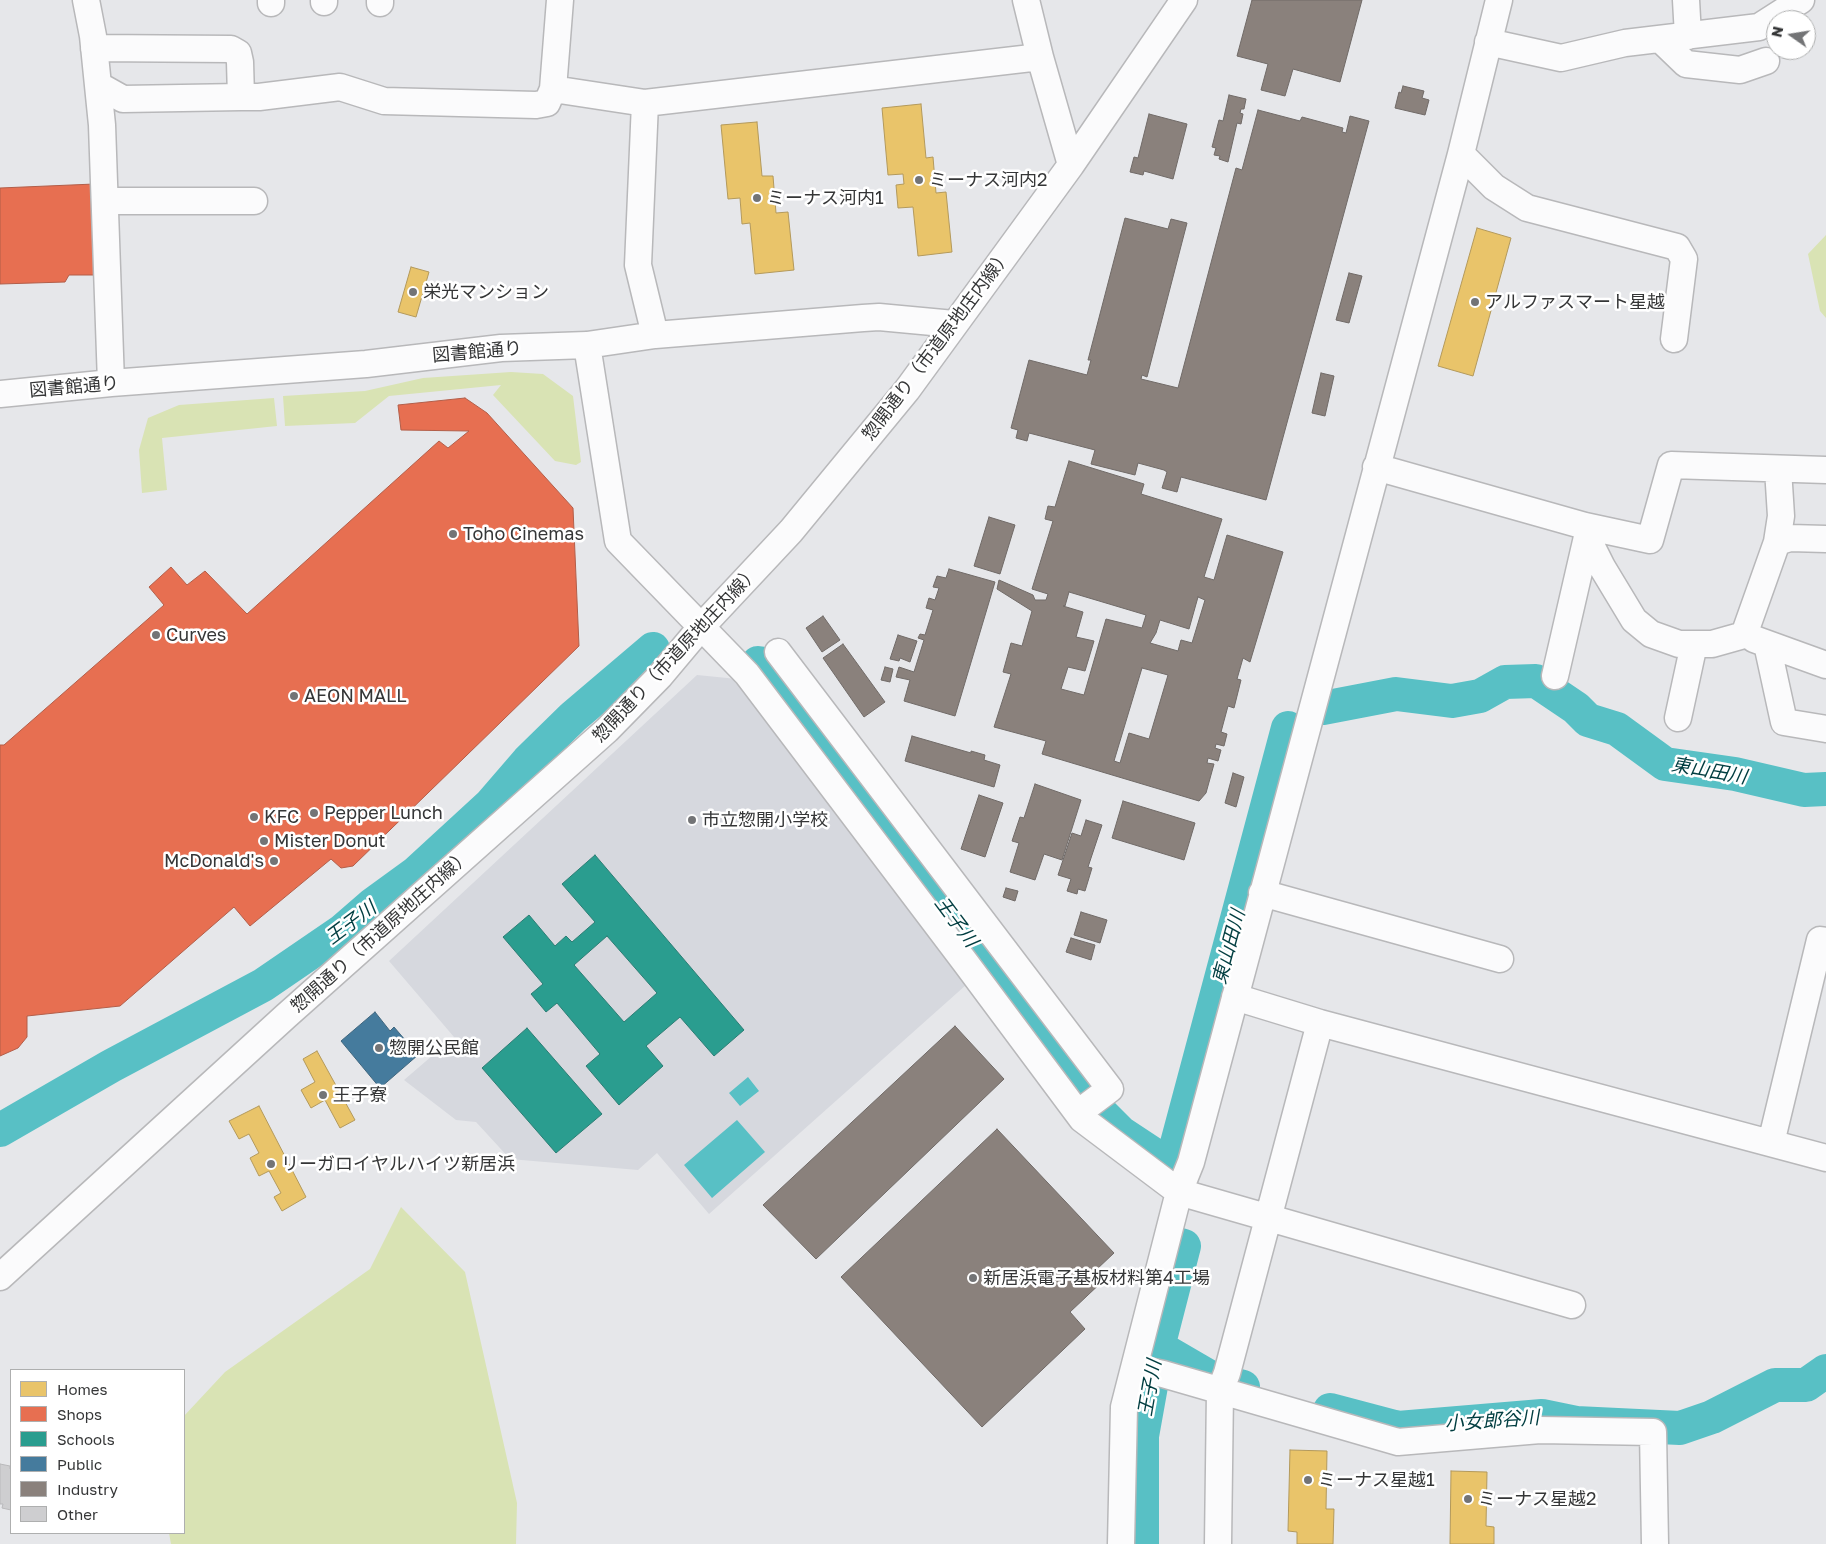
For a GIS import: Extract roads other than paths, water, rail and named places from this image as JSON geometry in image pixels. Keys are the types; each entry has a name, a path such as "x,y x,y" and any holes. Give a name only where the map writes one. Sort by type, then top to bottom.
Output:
{"street":[{"path":"86,0 98,85 106,201 111,383"},
{"path":"98,85 122,99 259,97 340,87 384,102 536,105 547,103 552,89 560,0"},
{"path":"1026,0 1071,165"},
{"name":"惣開通り（市道原地庄内線）","path":"0,1277 278,1023 607,730 660,676 702,626 792,531 907,390 1071,165 1184,0"},
{"path":"1121,1544 1124,1407 1146,1371 1179,1192 1191,1162 1460,154 1499,0"},
{"path":"1686,0 1688,36"},
{"path":"1772,10 1801,0"},
{"path":"1488,42 1561,58 1624,43 1760,26 1766,18"},
{"path":"1660,39 1686,64 1740,70 1766,61"},
{"path":"94,48 231,49 238,53 240,62 240,97"},
{"path":"552,89 645,104 1040,57"},
{"path":"645,104 638,265 655,335"},
{"path":"1460,154 1494,187 1527,208 1677,247 1684,258 1674,339"},
{"path":"106,201 254,201"},
{"name":"図書館通り","path":"0,394 111,383 366,364 501,348 587,345 655,335 879,317 954,324"},
{"path":"587,345 618,540 747,674 1082,1119 1179,1192 1572,1305"},
{"path":"1376,467 1586,532 1650,540 1671,465 1826,470"},
{"path":"1778,469 1781,516 1755,640 1784,722 1826,729"},
{"path":"1586,532 1602,567 1634,620 1651,634 1679,644 1712,644 1755,640 1826,665"},
{"path":"1555,676 1586,532"},
{"path":"1777,542 1790,538 1826,539"},
{"path":"1678,718 1694,644"},
{"path":"778,652 1110,1089 1078,1113"},
{"path":"1262,893 1500,959"},
{"path":"1771,1143 1820,940 1826,941"},
{"path":"1235,997 1320,1022 1826,1158"},
{"path":"1218,1544 1223,1383 1320,1022"},
{"path":"1146,1371 1223,1383 1398,1442 1540,1430 1653,1432 1655,1544"}],"water":[{"path":"748,1077 759,1091 740,1106 729,1093"},
{"path":"737,1120 765,1152 712,1198 684,1165"}],"waterway":[{"name":"王子川","path":"0,1130 111,1066 263,985 342,931 372,905 416,873 490,805 528,761 573,717 653,649"},
{"name":"王子川","path":"758,663 766,664 1091,1103 1121,1133 1171,1166 1288,728"},
{"name":"東山田川","path":"1323,708 1396,694 1452,701 1480,696 1505,682 1536,681 1576,708 1588,720 1617,729 1665,764 1735,774 1804,790 1826,789"},
{"name":"王子川","path":"1142,1544 1142,1436 1158,1347 1184,1246 1174,1243"},
{"name":"小女郎谷川","path":"1158,1347 1213,1379 1243,1387"},
{"name":"小女郎谷川","path":"1330,1410 1398,1428 1542,1416 1576,1423 1680,1428 1712,1417 1775,1385 1806,1385 1826,1371"}],"place":[{"name":"ミーナス河内2","path":"919,180"},
{"name":"ミーナス河内1","path":"757,198"},
{"name":"栄光マンション","path":"413,292"},
{"name":"アルファスマート星越","path":"1475,302"},
{"name":"Toho Cinemas","path":"453,534"},
{"name":"Curves","path":"156,635"},
{"name":"AEON MALL","path":"294,696"},
{"name":"Pepper Lunch","path":"314,813"},
{"name":"KFC","path":"254,817"},
{"name":"市立惣開小学校","path":"692,820"},
{"name":"Mister Donut","path":"264,841"},
{"name":"McDonald's","path":"274,861"},
{"name":"惣開公民館","path":"379,1048"},
{"name":"王子寮","path":"323,1095"},
{"name":"リーガロイヤルハイツ新居浜","path":"271,1164"},
{"name":"新居浜電子基板材料第4工場","path":"973,1278"},
{"name":"ミーナス星越1","path":"1308,1480"},
{"name":"ミーナス星越2","path":"1468,1499"}]}
